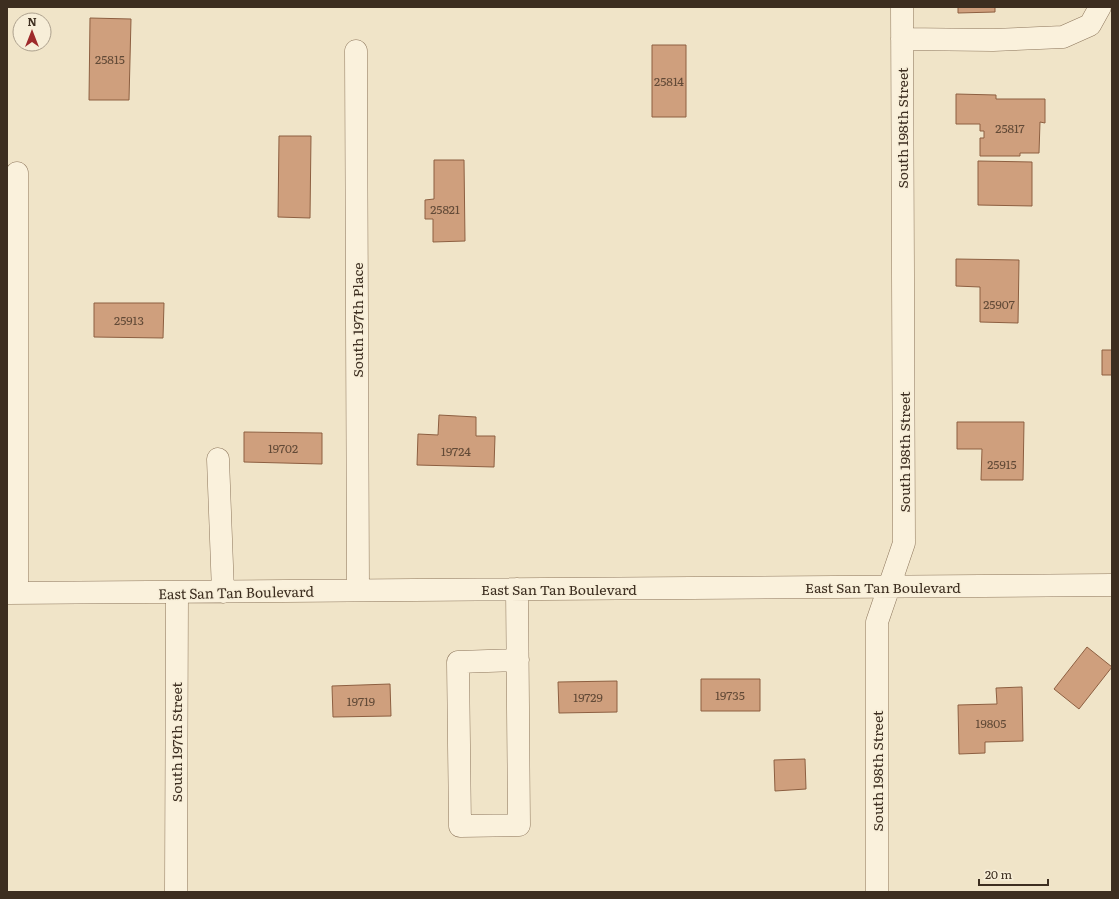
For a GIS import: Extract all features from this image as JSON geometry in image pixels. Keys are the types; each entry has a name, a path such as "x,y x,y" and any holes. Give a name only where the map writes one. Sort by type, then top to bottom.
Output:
{"street":[{"name":"South 198th Street","path":"877,892 877,622 904,543 902,7"},
{"path":"902,39 993,40 1063,37 1090,25 1100,7"},
{"name":"South 197th Place","path":"356,51 358,590"},
{"path":"12,593 17,173"},
{"path":"218,459 223,592"},
{"name":"East San Tan Boulevard","path":"12,593 1112,585"},
{"path":"517,589 518,660 519,825 460,826 458,662 518,660"},
{"name":"South 197th Street","path":"176,892 177,592"}],"building":[{"path":"958,7 995,7 995,12 958,13"},
{"path":"90,18 131,19 129,100 89,100"},
{"path":"652,45 686,45 686,117 652,117"},
{"path":"956,94 996,95 996,99 1045,99 1045,123 1040,122 1039,153 1020,153 1020,156 980,156 980,138 984,138 984,131 980,131 980,124 956,124"},
{"path":"279,136 311,136 310,218 278,217"},
{"path":"434,160 464,160 465,241 433,242 433,219 425,219 425,200 434,199"},
{"path":"978,161 1032,162 1032,206 978,205"},
{"path":"956,259 1019,260 1018,323 980,322 980,287 956,286"},
{"path":"94,303 164,303 163,338 94,337"},
{"path":"1102,350 1112,350 1112,375 1102,375"},
{"path":"439,415 476,417 476,436 495,436 494,467 417,465 418,434 438,435"},
{"path":"957,422 1024,422 1023,480 981,480 982,449 957,449"},
{"path":"244,432 322,433 322,464 244,462"},
{"path":"1087,647 1112,667 1079,709 1054,689"},
{"path":"701,679 760,679 760,711 701,711"},
{"path":"617,681 617,712 559,713 558,682"},
{"path":"390,684 391,716 333,717 332,686"},
{"path":"1022,687 1023,741 985,742 985,753 959,754 958,705 997,704 996,688"},
{"path":"805,759 806,789 775,791 774,760"}]}
